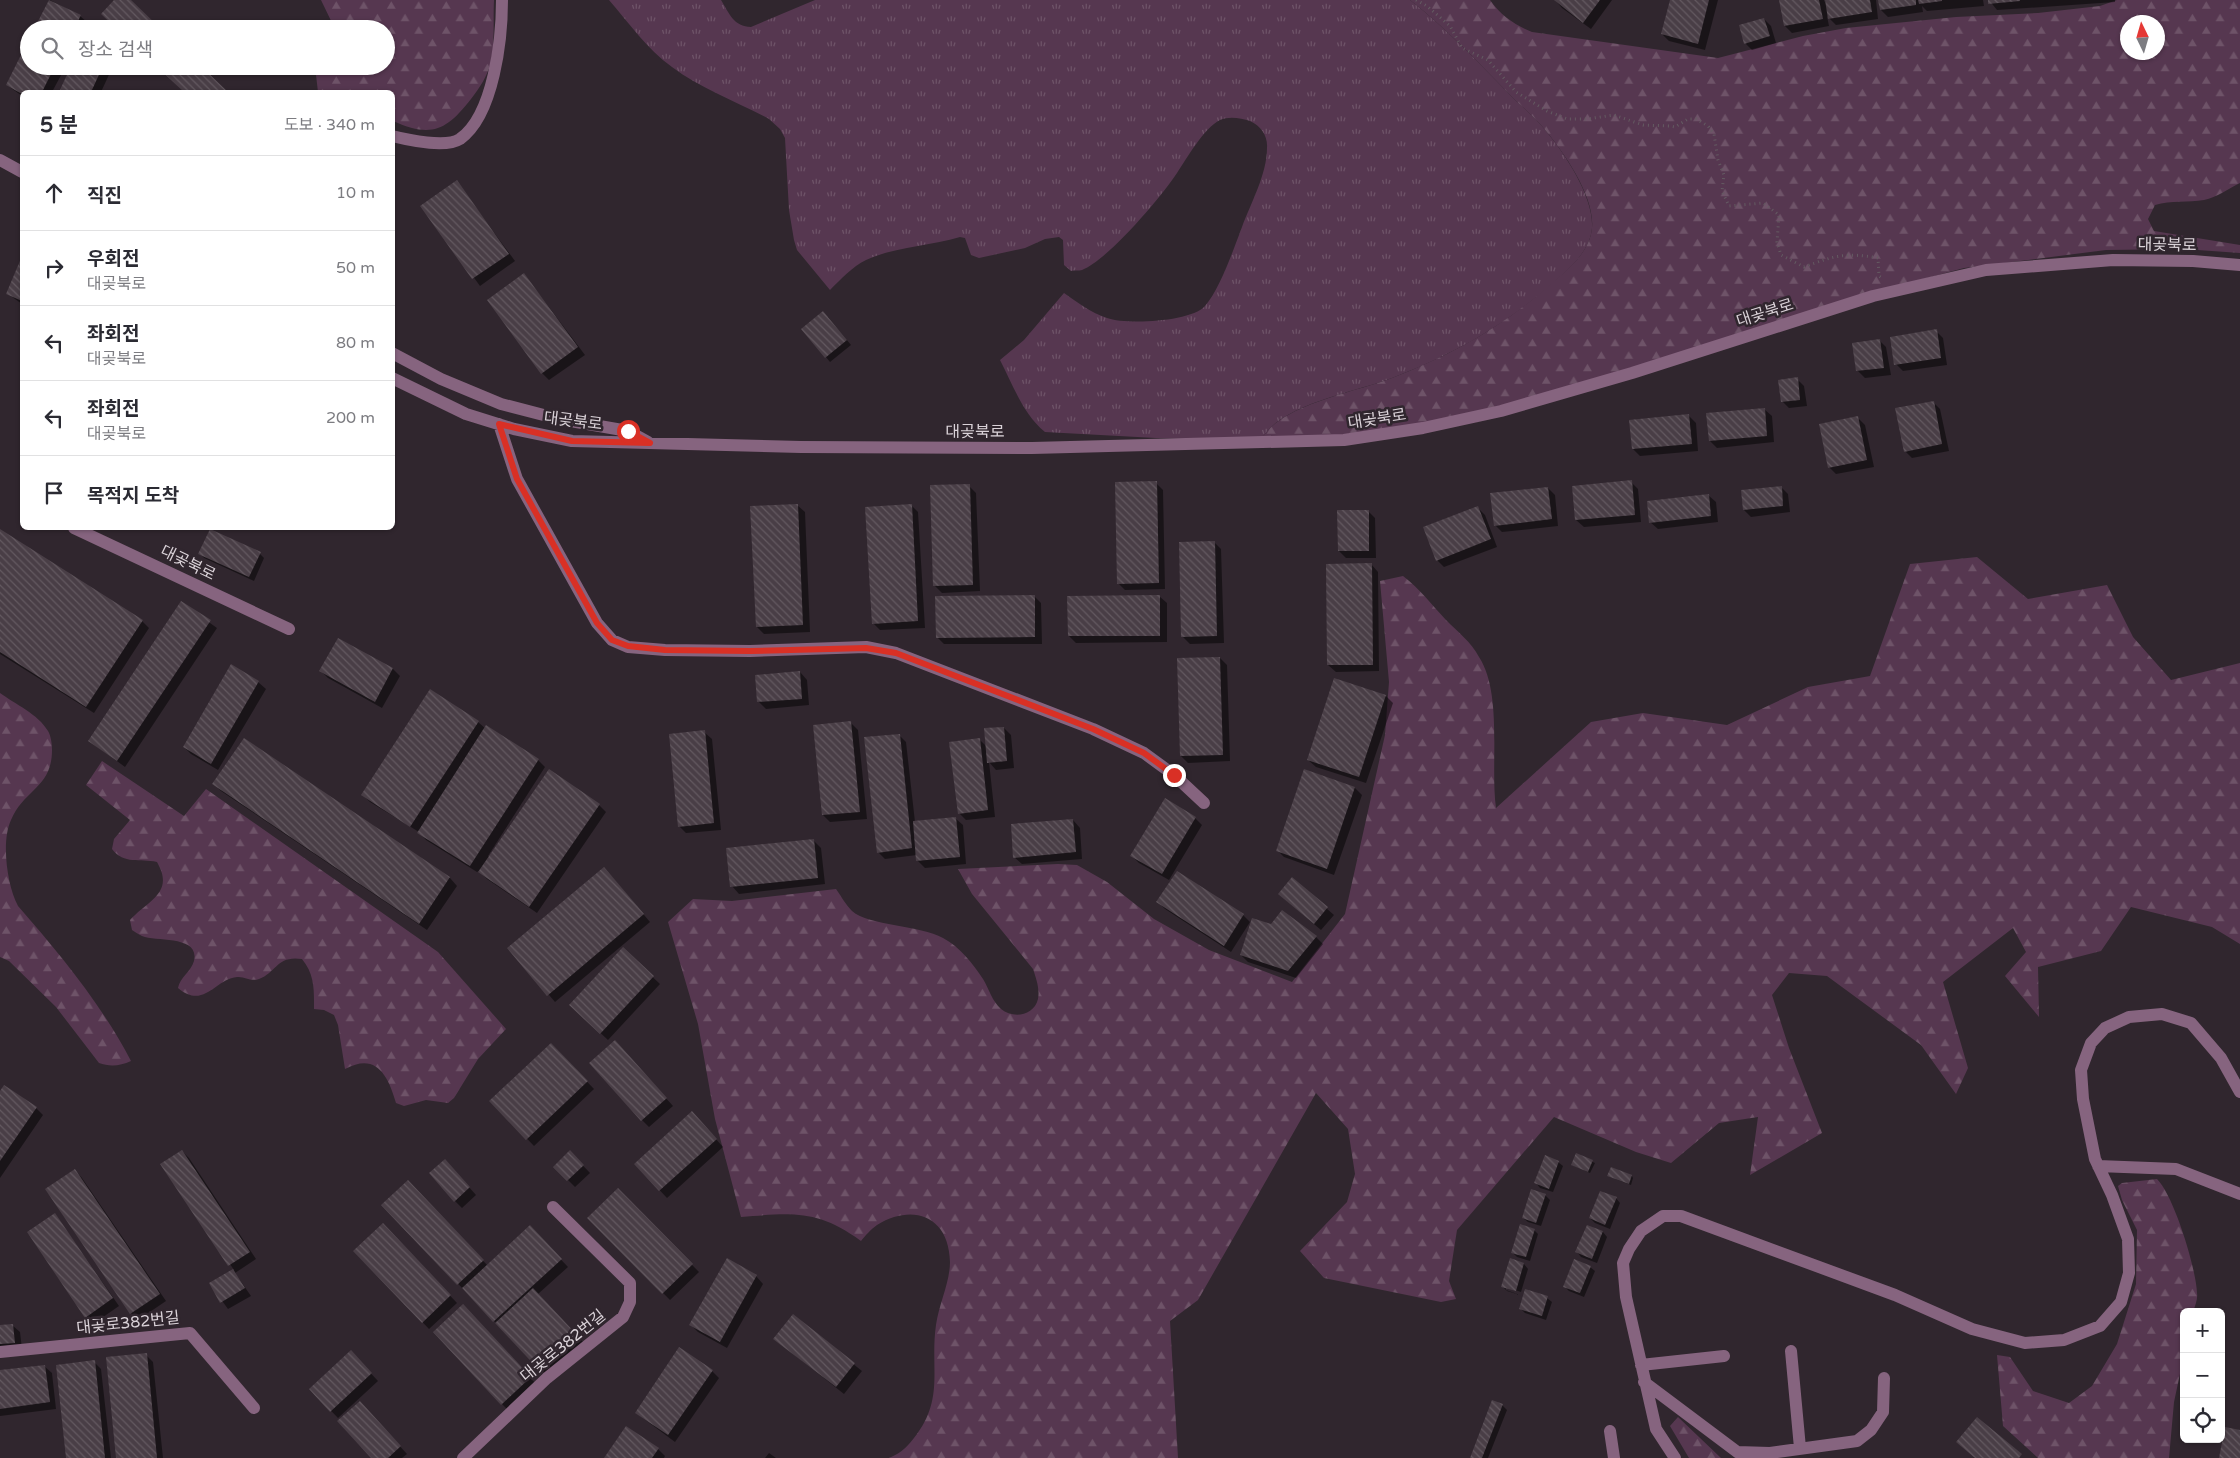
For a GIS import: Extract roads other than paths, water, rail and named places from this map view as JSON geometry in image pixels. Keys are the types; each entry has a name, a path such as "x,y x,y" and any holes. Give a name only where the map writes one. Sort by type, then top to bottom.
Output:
{"street":[{"path":"395,137 431,144 459,139 474,123 490,90 498,65 502,0"},
{"path":"0,160 20,171"},
{"name":"대곶북로","path":"395,379 466,414 499,424 572,441 802,448 1032,448 1344,440 1423,428 1501,411 1642,370 1873,296 1986,270 2113,260 2193,261 2240,265"},
{"path":"395,356 441,379 501,404 559,419 628,431 650,443"},
{"path":"499,424 517,479 597,623 612,640 628,646 665,650 750,651 866,648 896,653 1093,729 1144,753 1174,775 1204,803"},
{"name":"대곶북로","path":"78,530 289,629"},
{"path":"1672,1456 1656,1429 1644,1382 1626,1298 1623,1264 1629,1249 1641,1231 1663,1216 1681,1216 1894,1295 1972,1330 2025,1343 2064,1340 2100,1326 2121,1302 2129,1273 2128,1239 2098,1166 2083,1099 2081,1070 2091,1043 2105,1028 2128,1017 2162,1014 2191,1022 2221,1058 2240,1092"},
{"path":"2098,1166 2176,1169 2240,1194"},
{"name":"대곶로382번길","path":"463,1458 547,1378 623,1317 630,1302 630,1283 553,1206"},
{"name":"대곶로382번길","path":"0,1352 190,1333 254,1408"},
{"path":"1791,1352 1800,1448"},
{"path":"1641,1365 1724,1356"},
{"path":"1644,1382 1741,1455 1857,1441 1871,1430 1883,1412 1884,1378"},
{"path":"1610,1431 1614,1458"}]}
